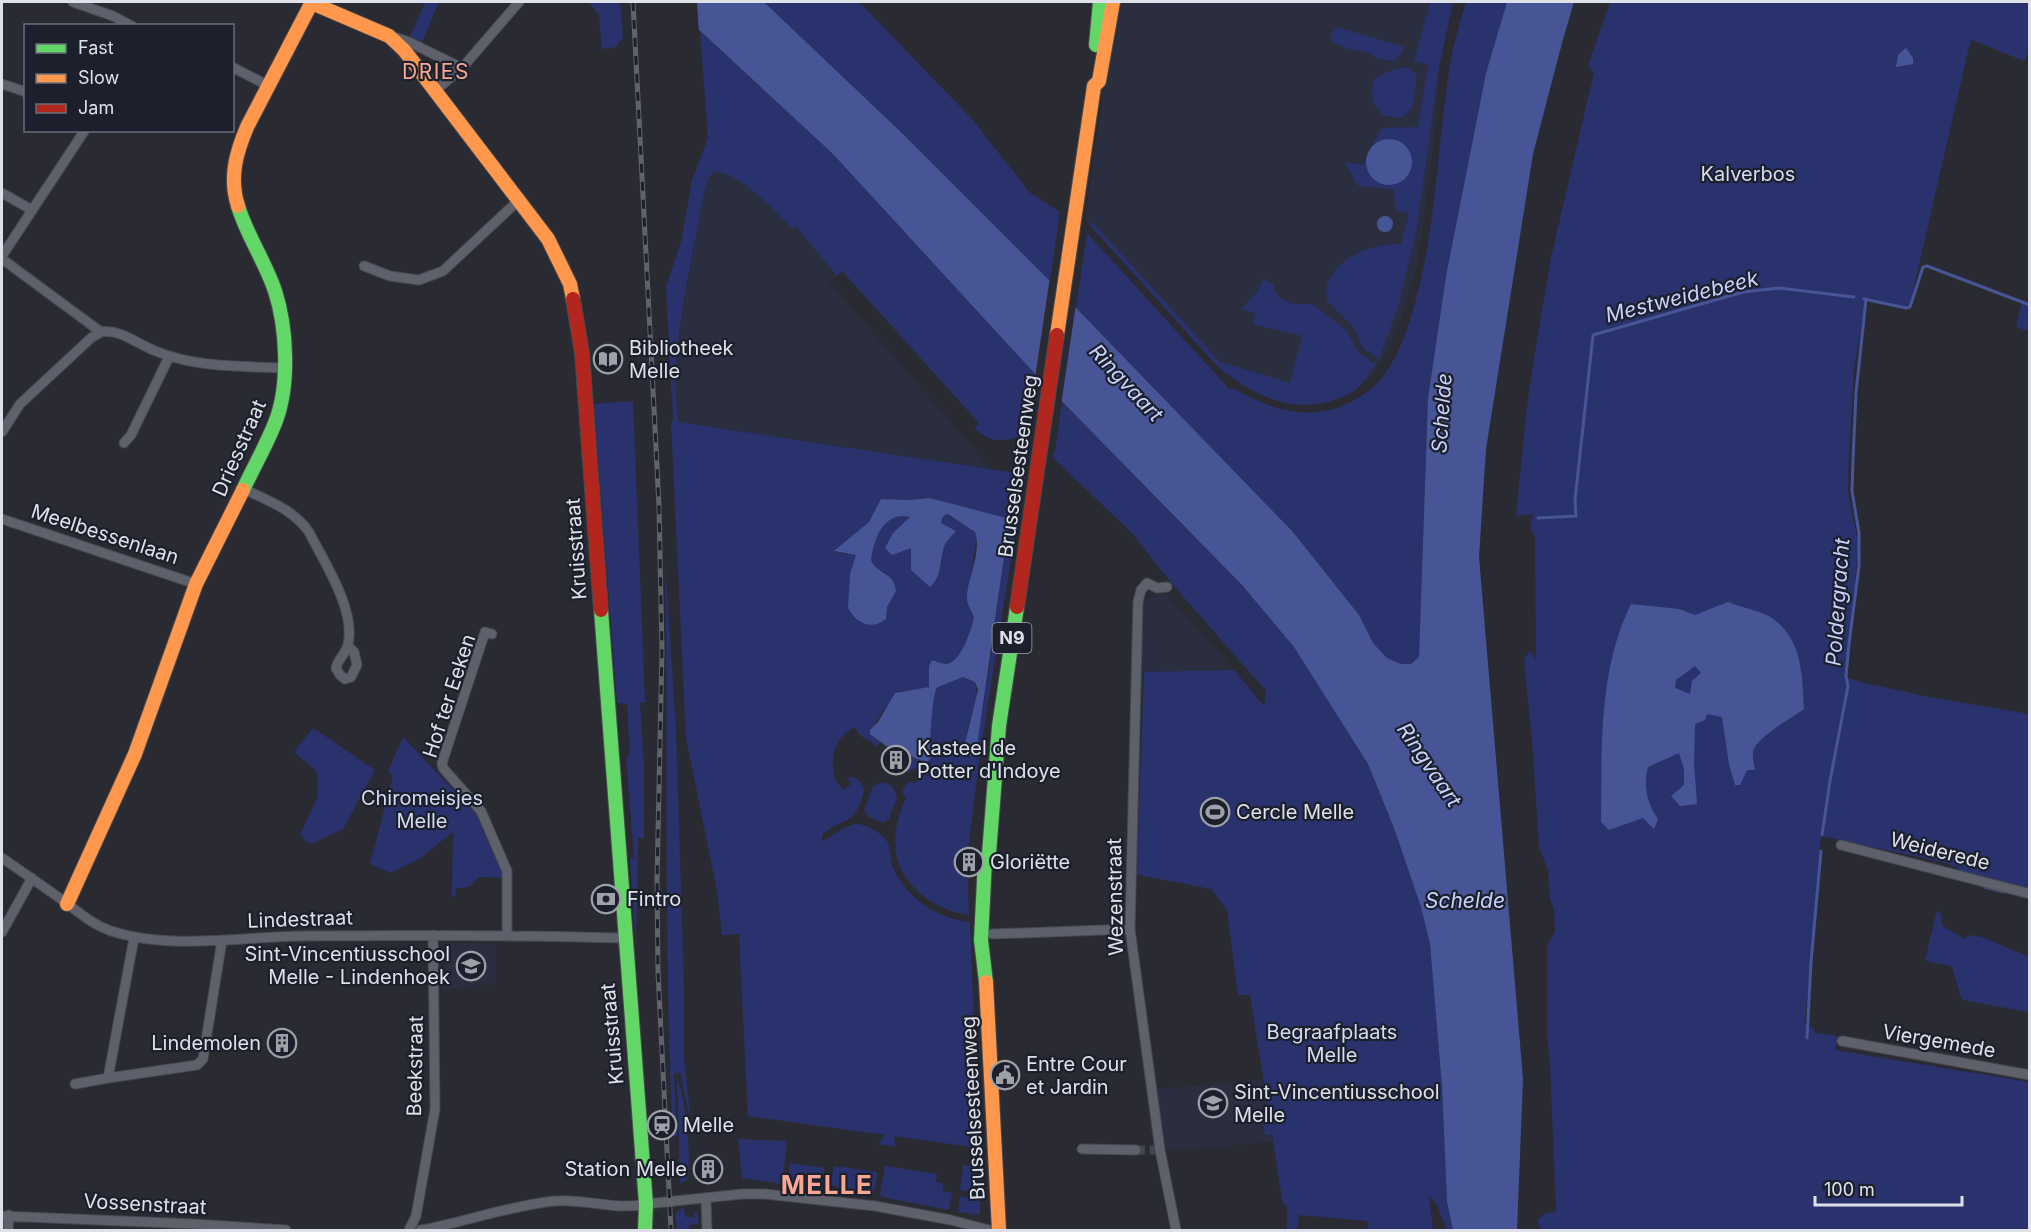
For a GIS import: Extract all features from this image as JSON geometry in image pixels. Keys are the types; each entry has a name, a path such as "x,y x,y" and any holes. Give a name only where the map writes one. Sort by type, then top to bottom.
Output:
{"street":[{"path":"73,2 113,15 129,24"},
{"name":"Kruisstraat","path":"312,2 389,36 404,50 520,199 548,239 570,285 582,353 624,938 646,1204 645,1230"},
{"name":"Driesstraat","path":"67,903 135,754 196,584 276,422 285,368 285,344 279,305 269,276 239,210 234,167 247,127 312,2"},
{"path":"436,90 462,68 519,2"},
{"name":"Brusselsesteenweg","path":"1094,86 1090,80 1100,2"},
{"name":"Brusselsesteenweg","path":"986,984 992,934 989,854 999,726 1094,86 1099,81 1113,2"},
{"path":"389,36 409,42 462,68"},
{"path":"234,68 269,86"},
{"path":"2,84 24,91"},
{"path":"84,132 2,258 101,332"},
{"path":"2,193 32,210"},
{"path":"364,266 390,276 419,280 443,271 520,199"},
{"path":"2,432 20,404 91,338 101,332 120,333 169,357 199,363 285,368"},
{"path":"124,443 131,435 169,357"},
{"path":"244,489 289,510 309,532 346,611 349,628 348,646"},
{"name":"Meelbessenlaan","path":"2,519 196,584"},
{"name":"Wezenstraat","path":"1167,587 1157,588 1147,582 1141,590 1138,602 1130,929 1158,1150 1176,1230"},
{"name":"Hof ter Eeken","path":"492,634 485,632 442,768 481,811 507,871 507,934"},
{"name":"Weiderede","path":"1841,845 2030,894"},
{"name":"Brusselsesteenweg","path":"989,854 985,860 982,919 983,975 986,984 999,1230"},
{"name":"Lindestraat","path":"2,858 67,903 85,919 107,930 134,938 222,940 289,936 507,934 624,938"},
{"path":"2,932 32,878"},
{"path":"992,934 1130,929"},
{"name":"Beekstraat","path":"409,1230 416,1216 435,1109 433,935"},
{"path":"108,1078 134,938"},
{"path":"75,1084 197,1065 203,1059 222,940"},
{"name":"Viergemede","path":"1842,1041 2030,1075"},
{"path":"1082,1149 1136,1150"},
{"path":"421,1230 553,1201 579,1201 632,1207 765,1194 876,1206 951,1220 989,1230"},
{"path":"706,1199 707,1230"},
{"path":"5,1216 8,1230"},
{"name":"Vossenstraat","path":"5,1216 286,1230"}],"shaded area":[{"path":"1120,2 1430,2 1414,60 1439,67 1436,119 1416,268 1403,314 1389,349 1369,379 1357,389 1343,397 1322,404 1294,405 1261,396 1239,383 1218,367 1086,221 1107,70"},
{"path":"715,171 731,175 750,187 792,229 796,225 837,276 829,282 991,469 678,422 675,398 680,328 703,196 709,177"},
{"path":"1157,593 1165,593 1234,670 1144,672 1139,670 1143,602"},
{"name":"Sint-Vincentiusschool Melle - Lindenhoek","path":"448,944 496,944 496,985 473,985 467,989 442,989 446,969 442,960 443,952"},
{"name":"Sint-Vincentiusschool Melle","path":"1263,1080 1273,1142 1166,1151 1157,1089"}],"green space":[{"path":"425,2 439,2 422,42 410,37"},
{"path":"589,2 620,2 623,37 616,47 602,49 599,15"},
{"path":"764,2 858,2 863,6 972,119 1030,193 1060,212 1050,281 905,136"},
{"path":"1430,2 1453,2 1439,67 1417,227 1399,304 1379,359 1363,348 1354,328 1327,301 1327,286 1341,264 1358,252 1379,246 1401,244 1409,214 1396,210 1393,189 1358,186 1346,165 1347,162 1363,165 1381,128 1418,127 1428,65 1414,61"},
{"path":"1466,2 1507,2 1486,73 1446,276 1428,398 1419,657 1411,664 1400,664 1387,658 1373,643 1359,615 1293,532 1076,308 1087,233 1230,390 1233,388 1258,401 1283,410 1310,413 1337,408 1370,390 1381,380 1395,358 1415,303 1432,217 1450,63"},
{"name":"Kalverbos","path":"1610,2 2029,2 2029,50 2024,61 1972,40 1969,47 1909,308 1866,299 1854,369 1849,454 1848,491 1858,543 1853,620 1845,677 1929,697 2029,714 2029,889 1960,871 1942,862 1821,836 1805,1024 1814,1029 1815,1033 1838,1036 1835,1050 2029,1082 2029,1230 1541,1230 1537,1220 1544,1214 1556,1211 1550,1061 1547,1038 1547,946 1555,931 1548,870 1539,847 1524,659 1530,651 1536,659 1535,537 1530,528 1533,514 1516,516 1527,406 1551,258 1594,72 1588,66"},
{"path":"1337,27 1404,47 1402,54 1393,61 1348,49 1331,41 1331,34"},
{"path":"700,31 833,154 1035,374 1026,434 1005,440 987,437 975,428 979,423 842,271 837,276 796,226 793,229 757,194 738,180 715,171 709,177 703,196 687,280 679,337 676,365 678,422 1017,473 1017,478 1023,481 965,861 969,915 957,913 934,903 915,888 901,869 897,857 896,834 898,819 906,797 903,795 903,788 909,782 914,783 921,779 915,768 907,773 913,757 926,763 928,756 932,711 937,688 963,677 975,682 977,695 967,732 976,754 1008,519 930,498 882,499 868,523 835,552 856,555 884,622 888,604 888,575 876,568 871,560 878,535 887,522 893,518 910,518 893,533 912,549 911,570 942,563 941,554 956,531 941,523 946,514 975,532 977,536 967,601 974,618 965,645 951,662 944,664 932,660 929,667 930,685 927,688 897,692 871,730 870,734 881,742 877,746 861,736 854,727 839,740 834,753 832,766 835,773 833,776 843,790 851,784 847,777 859,780 864,791 852,816 822,835 822,841 855,824 873,829 887,841 893,868 906,889 935,912 970,922 979,1148 894,1136 896,1147 878,1144 885,1135 748,1116 739,934 722,935 717,891 686,737 671,421 673,421 666,287 681,242 692,180 708,138"},
{"path":"1406,67 1417,75 1412,108 1401,118 1384,116 1376,107 1373,98 1375,78 1392,70"},
{"path":"1086,221 1096,226 1220,362 1290,383 1302,336 1253,324 1255,313 1243,309 1259,289 1263,279 1273,284 1278,297 1293,304 1312,304 1346,330 1357,351 1376,365 1355,390 1330,401 1299,405 1284,403 1256,392 1218,367"},
{"path":"2022,301 2029,305 2029,331 2016,327"},
{"path":"633,401 645,703 640,703 644,768 644,838 638,838 636,948 630,858 634,858 626,756 630,755 627,704 617,703 594,404"},
{"name":"Begraafplaats Melle","path":"1062,402 1242,585 1294,647 1368,764 1394,828 1421,907 1430,944 1442,1087 1447,1202 1453,1230 1447,1230 1437,1205 1429,1196 1433,1230 1368,1230 1367,1221 1299,1215 1297,1230 1287,1230 1287,1206 1283,1204 1272,1135 1265,1135 1263,1121 1270,1120 1250,995 1238,995 1227,910 1211,889 1134,874 1137,867 1144,672 1234,670 1264,706 1266,691 1173,585 1131,532 1052,457 1055,451"},
{"path":"665,560 676,732 684,1058 691,1123 680,1072 674,1074 677,1136 673,1136 668,992"},
{"path":"313,728 375,770 343,829 311,844 300,835 318,796 317,772 294,752"},
{"name":"Chiromeisjes Melle","path":"403,737 476,814 502,873 502,878 479,877 469,887 456,888 455,897 452,897 453,832 420,858 391,873 370,864 393,777 388,771"},
{"path":"878,783 892,786 897,796 889,819 883,823 869,817 864,811 872,788"},
{"path":"1937,910 1941,914 1942,926 1965,939 1970,935 1982,937 2029,957 2029,1012 1962,1000 1952,967 1925,960"},
{"path":"677,1076 685,1112 689,1157 687,1179 680,1184"},
{"path":"738,1139 787,1141 782,1184 742,1178"},
{"path":"790,1163 824,1168 824,1182 803,1187 788,1185"},
{"path":"963,1165 976,1167 976,1186 980,1186 980,1193 960,1190"},
{"path":"834,1166 877,1172 874,1194 858,1195 831,1184"},
{"path":"885,1166 937,1174 936,1182 944,1184 942,1191 952,1193 949,1210 882,1197 880,1194"},
{"path":"960,1196 980,1200 980,1215 958,1212"},
{"path":"684,1207 685,1217 694,1217 693,1213 698,1212 698,1224 689,1225 689,1230 677,1230 675,1213"}],"water":[{"path":"669,2 764,2 905,136 1050,281 1293,532 1359,615 1373,643 1387,658 1401,664 1411,664 1419,657 1428,398 1446,276 1486,73 1507,2 1574,2 1533,154 1486,449 1479,557 1523,1079 1517,1230 1453,1230 1447,1202 1442,1087 1430,944 1421,907 1394,828 1368,764 1294,647 1242,585 1035,374 833,154"},
{"path":"1906,48 1913,58 1913,64 1896,67 1898,55"},
{"path":"1389,139 1398,140 1405,146 1411,153 1411,171 1405,178 1398,184 1389,185 1380,184 1373,178 1367,171 1366,162 1367,153 1373,146 1380,140"},
{"path":"1385,216 1393,224 1385,232 1377,224"},
{"path":"930,498 1006,518 1009,521 976,754 968,756 964,747 978,690 975,682 963,677 937,688 935,692 931,721 931,757 927,763 886,746 870,734 870,730 878,722 895,693 929,687 929,666 932,660 946,664 961,652 974,618 967,599 977,548 975,532 949,515 946,514 942,518 941,523 956,531 945,545 939,573 930,587 911,570 911,548 892,555 885,548 893,533 910,517 901,516 887,522 878,536 871,560 877,568 889,576 896,591 887,607 886,619 869,625 855,618 848,608 850,574 856,555 834,551 869,522 881,499"},
{"path":"1728,602 1772,618 1790,637 1795,647 1801,671 1804,709 1761,740 1753,751 1755,770 1747,770 1740,785 1735,785 1729,764 1722,717 1707,714 1705,720 1695,724 1694,763 1697,804 1680,806 1671,796 1684,785 1684,769 1679,753 1648,767 1647,794 1658,819 1654,829 1643,818 1609,830 1601,822 1602,739 1607,683 1620,630 1631,604 1679,609 1695,615","holes":["1695,666 1701,673 1692,681 1690,694 1675,688 1676,680"]}],"pier":[{"path":"666,2 697,2 699,34 666,4"},
{"path":"1050,277 1076,304 1061,405 1035,378"}],"waterway":[{"name":"Mestweidebeek","path":"1864,299 1910,307 1923,267 1927,266 2030,305"},
{"name":"Mestweidebeek","path":"1538,518 1576,516 1575,500 1593,335 1743,292 1779,288 1854,297"},
{"name":"Poldergracht","path":"1822,835 1848,686 1846,676 1859,566 1859,533 1852,491 1856,393 1866,299"},
{"name":"Poldergracht","path":"1807,1038 1821,851"},
{"path":"1985,887 2004,892"}],"tunnel":[{"path":"1136,1150 1156,1150"}],"railway":[{"path":"633,2 659,506 662,650 657,880 658,972 671,1230"}],"traffic: fast":[{"path":"1096,45 1100,2"},
{"path":"238,206 275,291 282,322 285,357 280,408 243,490"},
{"path":"986,982 981,940 985,860 989,854 999,726 1017,607"},
{"path":"601,610 646,1204 645,1230"}],"traffic: slow":[{"path":"238,206 234,176 243,137 312,2"},
{"path":"1057,335 1094,86 1099,81 1113,2"},
{"path":"312,3 389,36 404,50 548,239 570,284 573,299"},
{"path":"67,904 135,754 196,584 243,490"},
{"path":"986,982 999,1230"}],"traffic: jam":[{"path":"573,299 582,353 601,610"},
{"path":"1017,607 1057,335"}],"place":[{"name":"Bibliotheek Melle","path":"608,359"},
{"name":"Kasteel de Potter d'Indoye","path":"896,760"},
{"name":"Cercle Melle","path":"1215,812"},
{"name":"Gloriëtte","path":"969,862"},
{"name":"Fintro","path":"606,899"},
{"name":"Sint-Vincentiusschool Melle - Lindenhoek","path":"471,966"},
{"name":"Lindemolen","path":"282,1043"},
{"name":"Entre Cour et Jardin","path":"1005,1075"},
{"name":"Sint-Vincentiusschool Melle","path":"1213,1103"},
{"name":"Melle","path":"662,1125"},
{"name":"Station Melle","path":"708,1169"}],"district":[{"name":"DRIES","path":"436,72"},
{"name":"MELLE","path":"827,1185"}],"water label":[{"name":"Ringvaart","path":"1126,383"},
{"name":"Schelde","path":"1442,413"},
{"name":"Ringvaart","path":"1429,765"},
{"name":"Schelde","path":"1465,901"}]}
